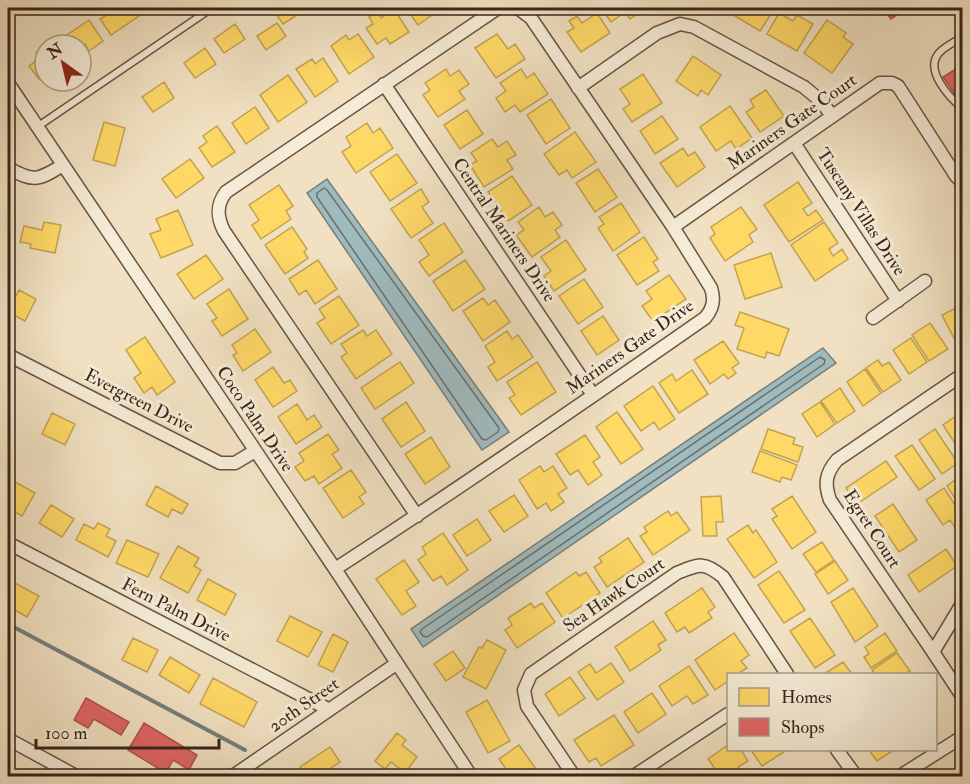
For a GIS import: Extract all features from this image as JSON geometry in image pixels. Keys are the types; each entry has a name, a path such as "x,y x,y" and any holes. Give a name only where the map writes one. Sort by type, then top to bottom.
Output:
{"street":[{"path":"417,516 224,231 218,220 218,208 226,192 498,8"},
{"name":"Mariners Gate Drive","path":"335,569 417,516 705,318 712,309 714,300 711,288 673,227 531,18 518,8"},
{"path":"578,88 657,33 680,24 694,27 804,87 821,101 832,116"},
{"name":"Coco Palm Drive","path":"8,83 335,569 471,777"},
{"name":"Mariners Gate Court","path":"673,227 875,85 892,83 898,86 956,176 963,182"},
{"name":"Central Mariners Drive","path":"384,84 593,395"},
{"name":"Tuscany Villas Drive","path":"795,143 898,301"},
{"path":"8,168 27,178 42,177 63,165"},
{"path":"873,318 925,281"},
{"name":"Evergreen Drive","path":"8,355 220,463 235,463 255,451"},
{"name":"Egret Court","path":"963,375 837,460 826,475 826,489 830,500 963,696"},
{"name":"Fern Palm Drive","path":"8,543 328,709"},
{"name":"Sea Hawk Court","path":"574,777 526,706 524,690 531,674 678,573 695,566 711,567 723,577 785,673"},
{"path":"933,652 963,604"},
{"name":"20th Street","path":"233,777 396,664"},
{"path":"634,777 727,715"},
{"path":"900,777 963,737"},
{"path":"8,739 76,777"},
{"path":"838,751 856,777"}],"lane":[{"path":"37,127 212,8"},
{"path":"963,37 939,52 933,64 934,70 952,99 963,108"}],"water":[{"path":"327,179 509,432 482,450 307,193"},
{"path":"823,348 836,363 423,647 411,629"}],"building: Homes":[{"path":"101,8 134,8 139,16 111,35 100,19 107,15"},
{"path":"272,8 308,8 283,24"},
{"path":"406,8 440,8 441,9 418,25"},
{"path":"601,8 645,9 630,19 625,12 611,22"},
{"path":"733,8 775,8 760,31 730,13"},
{"path":"394,9 409,32 390,44 386,38 377,44 366,28 373,24 369,17 377,12 381,18"},
{"path":"597,13 610,33 581,52 567,32 574,28 569,21 577,16 582,23"},
{"path":"779,13 793,21 797,15 813,24 797,51 767,34"},
{"path":"89,20 103,41 93,48 93,33 70,33"},
{"path":"827,20 846,33 843,37 853,44 832,73 804,53"},
{"path":"277,23 286,36 266,50 257,36"},
{"path":"235,24 245,39 224,53 214,39"},
{"path":"358,34 374,57 349,74 331,46 346,35 349,40"},
{"path":"497,34 508,49 515,44 525,59 496,78 475,48"},
{"path":"205,48 216,64 195,78 184,63"},
{"path":"693,56 721,75 708,95 701,90 698,96 676,81"},
{"path":"323,58 338,81 315,97 296,69 312,59 315,64"},
{"path":"446,69 450,76 459,70 469,84 459,91 465,99 438,117 423,95 430,90 425,83"},
{"path":"521,69 527,78 534,73 548,94 520,112 515,105 505,112 496,98 506,91 500,83"},
{"path":"643,74 662,103 632,122 623,109 630,104 620,89"},
{"path":"288,75 307,102 278,122 260,95"},
{"path":"164,82 174,98 153,112 142,97"},
{"path":"766,90 784,116 760,132 746,112 754,107 750,100"},
{"path":"551,99 570,128 546,144 527,115"},
{"path":"730,106 752,138 736,149 731,141 716,151 700,127"},
{"path":"255,107 269,128 246,144 232,123"},
{"path":"467,110 483,134 460,149 444,125"},
{"path":"662,116 678,139 655,154 640,131"},
{"path":"104,122 125,128 115,166 93,160"},
{"path":"367,123 373,133 380,128 393,148 356,173 342,152 351,146 346,137"},
{"path":"217,126 235,152 212,167 199,148 207,142 203,136"},
{"path":"575,132 596,162 572,178 567,170 559,175 544,154"},
{"path":"492,139 498,147 507,141 516,155 507,160 513,169 484,187 470,165 477,161 471,153"},
{"path":"683,148 688,156 695,152 705,167 677,187 660,163"},
{"path":"397,154 417,183 390,201 370,172"},
{"path":"190,159 204,178 176,198 162,179"},
{"path":"598,169 617,197 595,212 576,183"},
{"path":"512,176 532,205 508,221 488,192"},
{"path":"798,182 812,203 803,209 808,216 816,210 823,220 789,242 764,205"},
{"path":"279,185 293,206 286,211 291,219 261,239 252,225 259,220 249,205"},
{"path":"421,189 429,202 422,207 433,223 411,238 391,209"},
{"path":"8,200 14,204 8,216"},
{"path":"621,203 640,232 613,251 598,228 604,224 599,217"},
{"path":"539,207 545,217 553,212 562,225 555,230 560,237 532,257 516,235 524,230 518,222"},
{"path":"741,207 757,229 749,235 753,242 725,261 710,238 715,234 711,227"},
{"path":"178,210 193,245 161,258 150,234 161,230 156,219"},
{"path":"44,222 61,225 55,253 30,248 31,244 20,242 24,226 42,230"},
{"path":"824,222 838,243 829,249 833,256 842,249 848,259 815,281 791,245"},
{"path":"444,223 463,252 429,276 419,262 429,255 419,240"},
{"path":"292,227 307,249 304,252 308,258 285,274 265,245"},
{"path":"644,237 658,259 653,262 659,271 637,285 617,255"},
{"path":"566,240 586,270 554,291 544,276 551,271 541,257"},
{"path":"771,253 782,287 745,299 734,265"},
{"path":"206,255 223,279 194,299 177,274"},
{"path":"318,260 337,289 315,304 306,290 299,295 289,279"},
{"path":"465,260 485,289 453,311 433,281"},
{"path":"669,275 686,299 653,321 642,306 652,299 646,291"},
{"path":"584,279 603,307 578,324 559,296"},
{"path":"229,289 248,319 222,336 212,321 217,318 207,304"},
{"path":"19,290 36,299 25,321 8,312 8,298 13,301"},
{"path":"339,296 359,325 331,344 317,323 325,318 319,309"},
{"path":"483,298 488,305 495,300 510,322 483,341 463,311"},
{"path":"962,305 962,339 956,342 942,315"},
{"path":"740,312 789,329 779,356 767,352 765,358 737,349 744,328 735,325"},
{"path":"603,316 619,340 597,355 581,331"},
{"path":"930,323 948,349 929,361 912,335"},
{"path":"255,329 271,352 243,371 233,355 237,353 232,345"},
{"path":"363,330 367,336 376,330 392,354 356,379 341,357 347,353 341,344"},
{"path":"507,331 512,339 518,335 533,357 497,381 488,367 495,362 485,346"},
{"path":"145,337 175,382 157,395 152,387 144,393 134,378 141,373 126,350"},
{"path":"911,338 927,362 909,374 893,350"},
{"path":"723,341 739,363 732,368 736,373 728,379 724,374 710,384 694,360"},
{"path":"878,360 882,366 889,362 901,380 883,392 866,368"},
{"path":"400,362 414,383 375,409 361,388"},
{"path":"537,362 556,392 521,415 509,398 515,395 507,382"},
{"path":"273,367 284,383 290,380 297,391 273,407 255,380"},
{"path":"865,369 881,393 863,406 847,382"},
{"path":"692,370 708,394 679,413 659,383 672,374 676,381"},
{"path":"653,386 675,419 659,430 654,422 641,431 624,406"},
{"path":"840,388 855,411 837,423 821,401"},
{"path":"406,402 425,431 401,447 382,419"},
{"path":"820,402 835,424 817,437 802,414"},
{"path":"297,404 307,420 314,415 322,427 296,444 278,417"},
{"path":"617,412 643,449 621,464 596,427"},
{"path":"52,413 75,424 65,445 42,434"},
{"path":"959,414 962,419 962,454 943,425"},
{"path":"768,429 795,438 793,444 803,447 798,462 761,449"},
{"path":"935,429 958,463 942,474 919,440"},
{"path":"328,434 339,450 332,454 342,468 319,484 314,476 305,481 295,467 304,461 299,453"},
{"path":"585,435 600,457 593,462 602,475 588,485 578,470 570,475 556,454"},
{"path":"431,437 450,467 425,484 405,454"},
{"path":"912,445 935,479 919,490 895,456"},
{"path":"760,451 797,465 791,480 782,477 780,482 752,472"},
{"path":"886,461 897,477 857,504 846,488"},
{"path":"540,466 544,472 553,466 567,488 558,494 564,502 551,511 546,503 537,509 519,480"},
{"path":"351,470 366,492 359,497 364,504 343,518 323,488"},
{"path":"962,475 962,509 947,486"},
{"path":"8,478 35,493 22,516 8,508"},
{"path":"156,486 188,504 182,514 172,509 168,517 146,505"},
{"path":"944,488 962,516 962,525 956,529 950,520 943,525 926,500"},
{"path":"514,495 528,516 504,532 489,511"},
{"path":"721,496 723,522 716,522 717,536 703,536 701,497"},
{"path":"792,496 816,532 792,549 772,519 777,516 772,509"},
{"path":"893,504 917,540 899,552 875,516"},
{"path":"51,505 74,519 62,537 39,523"},
{"path":"668,511 671,516 677,512 690,530 653,555 640,536 647,532 644,527"},
{"path":"477,519 491,540 467,556 453,535"},
{"path":"98,523 110,529 106,536 116,541 108,557 76,540 84,524 94,529"},
{"path":"748,525 753,533 756,530 777,562 754,578 727,539"},
{"path":"443,533 468,570 447,585 441,576 433,581 418,560 426,554 422,547"},
{"path":"628,538 644,562 607,587 594,567 602,562 599,558"},
{"path":"127,540 159,554 148,577 116,563"},
{"path":"822,542 834,560 816,572 803,554"},
{"path":"178,546 199,558 194,566 201,570 188,593 160,578"},
{"path":"946,549 957,566 919,592 908,575"},
{"path":"404,560 419,582 406,591 416,606 402,615 376,579"},
{"path":"835,561 848,580 828,594 815,574"},
{"path":"779,571 805,610 784,623 758,585"},
{"path":"576,572 579,576 586,572 600,593 563,618 546,593"},
{"path":"208,579 236,594 225,615 197,600"},
{"path":"11,581 39,596 27,617 8,606 8,587"},
{"path":"702,588 715,607 708,612 712,618 689,633 685,627 677,632 665,613"},
{"path":"853,588 878,626 855,642 831,602"},
{"path":"531,603 534,608 542,603 555,622 517,648 505,630 512,625 508,618"},
{"path":"290,616 322,632 308,657 277,641"},
{"path":"810,618 835,655 815,668 790,631"},
{"path":"653,621 666,640 658,645 661,650 630,671 615,647"},
{"path":"734,633 749,655 741,661 747,668 739,673 727,673 727,682 715,690 695,660"},
{"path":"885,633 897,651 871,668 864,657 869,654 865,647"},
{"path":"333,634 348,642 333,672 318,665"},
{"path":"133,638 158,650 147,672 122,660"},
{"path":"487,640 506,650 486,689 463,677 479,647 482,648"},
{"path":"453,651 465,668 446,681 434,664"},
{"path":"897,653 910,671 907,673 874,673 872,670"},
{"path":"170,657 200,675 189,693 159,675"},
{"path":"843,662 851,673 826,673"},
{"path":"611,663 624,682 597,700 578,672 590,664 596,673"},
{"path":"689,666 708,695 693,704 687,696 672,706 659,686"},
{"path":"570,677 585,698 559,716 545,694"},
{"path":"213,678 257,702 244,727 200,704"},
{"path":"652,693 666,714 638,733 624,712"},
{"path":"487,700 510,741 488,753 466,712"},
{"path":"614,715 634,745 601,766 596,758 589,762 574,740"},
{"path":"397,733 406,740 402,745 417,757 405,773 391,762 385,769 375,761"},
{"path":"519,745 541,776 511,776 499,759"},
{"path":"727,746 727,751 742,751 748,761 738,767 743,774 740,776 720,776 708,759"},
{"path":"330,747 340,762 319,776 306,776 300,767"},
{"path":"752,751 785,751 762,766"},
{"path":"870,751 892,751 877,761"},
{"path":"956,769 961,776 945,776"}],"building: Shops":[{"path":"883,8 907,8 891,19"},
{"path":"962,65 962,96 958,99 943,77"},
{"path":"86,698 129,722 121,735 94,719 88,728 74,720"},
{"path":"144,723 197,755 189,770 173,760 166,773 128,750"}],"waterway":[{"path":"8,624 245,750"},
{"path":"287,773 292,776"}]}
